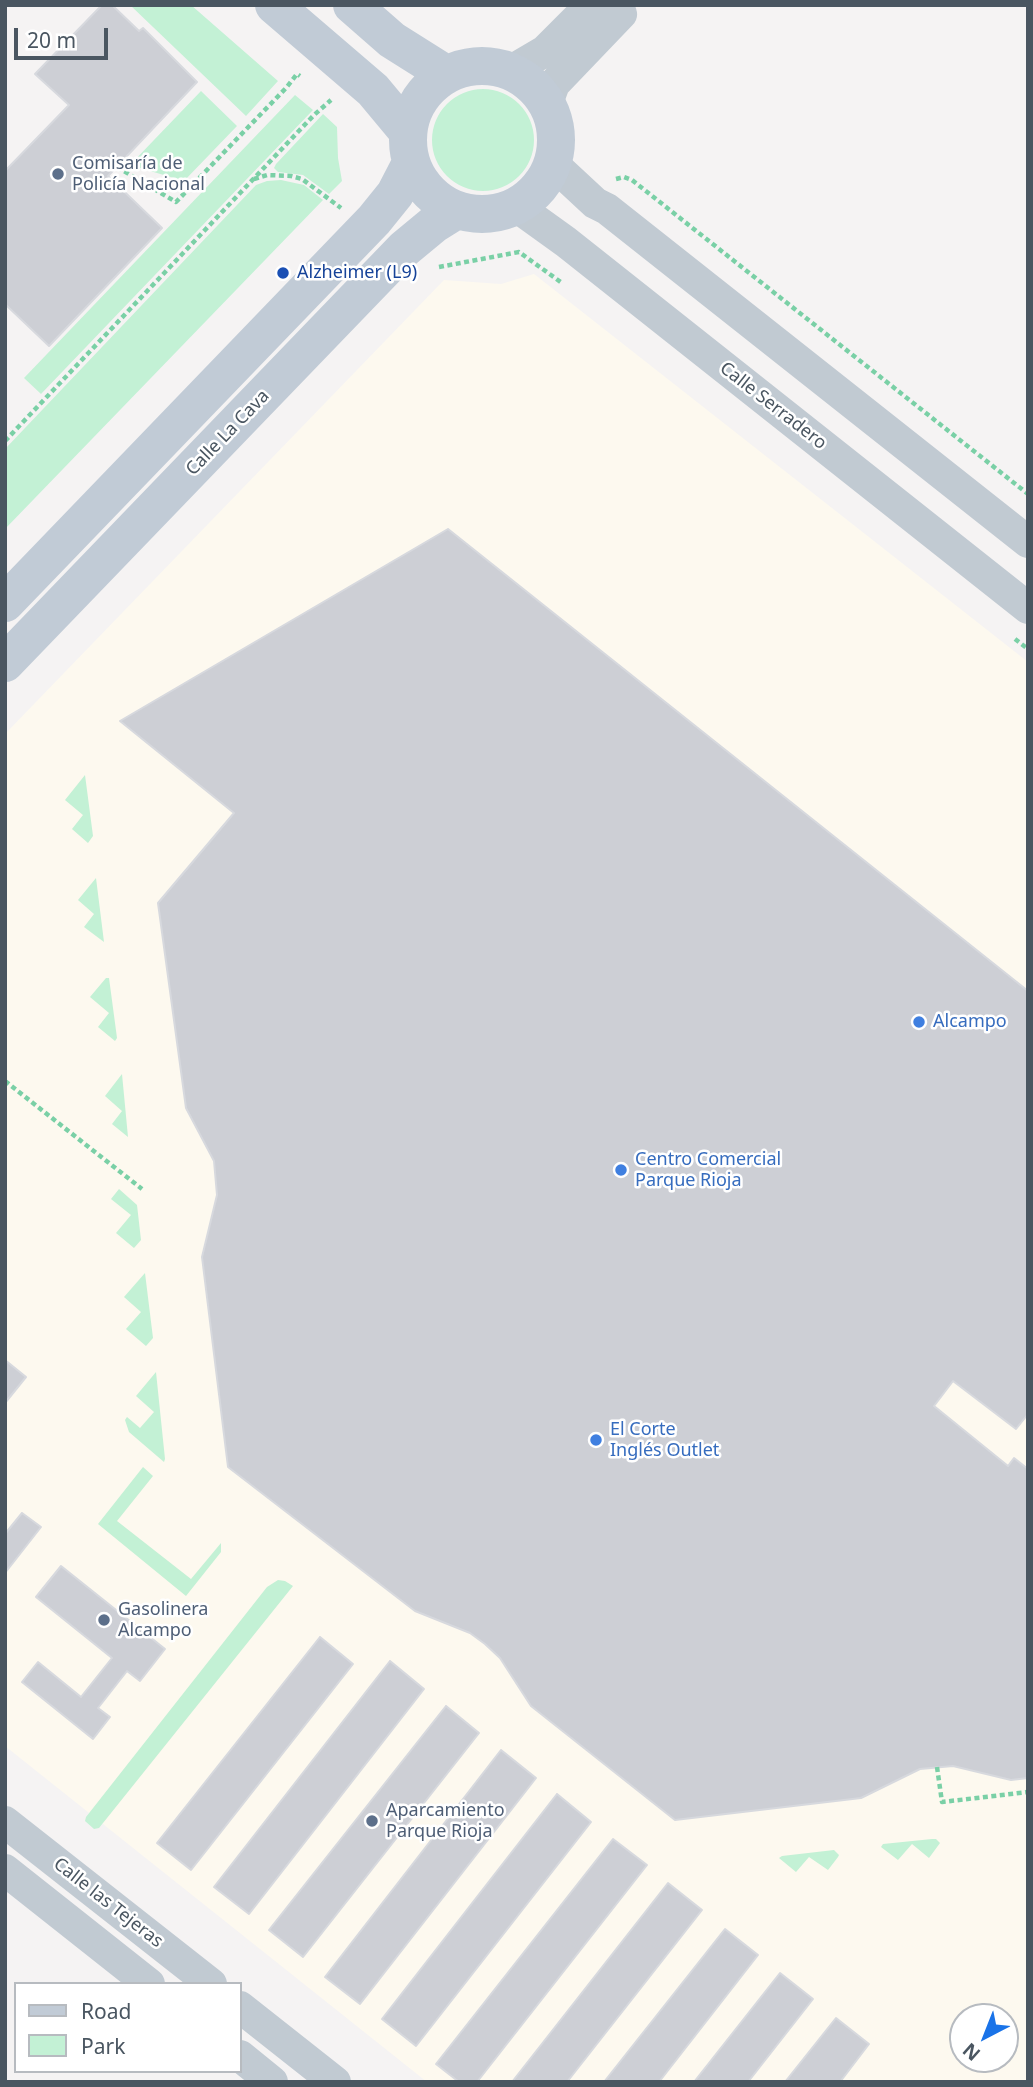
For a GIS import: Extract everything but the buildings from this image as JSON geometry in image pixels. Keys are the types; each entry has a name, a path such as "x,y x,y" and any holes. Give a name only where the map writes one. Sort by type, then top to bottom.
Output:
{"main road":[{"path":"5,603 374,220 395,194 409,148 411,115 431,85 446,74 467,66 489,65 511,71 531,84 547,103 556,133 553,164 539,188 516,206 502,212 487,214 457,210 442,203 419,179 409,148 373,90 345,89 274,5"},
{"path":"352,5 392,40 446,74"},
{"name":"Calle La Cava","path":"5,663 404,249 433,225 457,210"}],"street":[{"path":"511,71 545,51 591,5"},
{"path":"547,103 554,85 621,14 618,5"},
{"path":"553,164 595,203 618,217 1028,542"},
{"name":"Calle Serradero","path":"516,206 566,242 1028,608"},
{"name":"Calle las Tejeras","path":"5,1822 208,1982"},
{"path":"5,1870 146,1982"},
{"path":"242,2009 335,2082"},
{"path":"242,2058 272,2082"}],"path":[{"path":"117,167 176,202 286,89 297,74 306,80"},
{"path":"323,94 345,89"},
{"path":"5,441 314,114 345,89"},
{"path":"614,182 617,178 624,177 632,180 1028,494"},
{"path":"5,1081 142,1189"},
{"path":"937,1767 942,1801 1028,1792"}],"shaded area":[{"path":"534,274 1028,662 1028,2082 427,2082 5,1746 5,734 444,280 501,284"}],"green space":[{"path":"130,5 191,5 278,81 246,116"},
{"path":"483,89 503,93 519,104 530,120 534,140 530,160 519,176 503,187 483,191 463,187 447,176 436,160 432,140 436,120 447,104 463,93"},
{"path":"201,91 237,126 184,181 130,165"},
{"path":"295,95 313,110 41,394 24,378"},
{"path":"323,114 337,127 342,181 329,194 303,175 278,172 274,168"},
{"path":"281,180 304,185 323,200 5,529 5,449 256,185"},
{"path":"85,775 93,836 88,843 72,829 83,815 65,800"},
{"path":"96,878 104,942 84,927 94,914 78,900"},
{"path":"106,978 109,978 117,1038 115,1041 98,1027 109,1013 90,997"},
{"path":"122,1074 128,1137 112,1124 122,1111 105,1096"},
{"path":"119,1189 137,1205 141,1240 134,1248 116,1233 131,1215 111,1199"},
{"path":"145,1273 153,1338 146,1346 126,1329 141,1312 124,1297"},
{"path":"156,1372 164,1462 129,1432 125,1420 127,1417 140,1428 154,1412 136,1396"},
{"path":"143,1467 153,1476 117,1521 191,1579 221,1543 221,1552 186,1596 98,1524"},
{"path":"278,1580 293,1586 99,1828 94,1829 85,1821 86,1817 267,1587"},
{"path":"936,1839 940,1843 929,1858 912,1844 898,1860 881,1847 883,1844"},
{"path":"834,1850 839,1855 828,1870 809,1857 796,1872 779,1858 782,1856"}],"place":[{"name":"Comisaría de Policía Nacional","path":"58,174"},
{"name":"Alzheimer (L9)","path":"283,273"},
{"name":"Alcampo","path":"919,1022"},
{"name":"Centro Comercial Parque Rioja","path":"621,1170"},
{"name":"El Corte Inglés Outlet","path":"596,1440"},
{"name":"Gasolinera Alcampo","path":"104,1620"},
{"name":"Aparcamiento Parque Rioja","path":"372,1821"}]}
